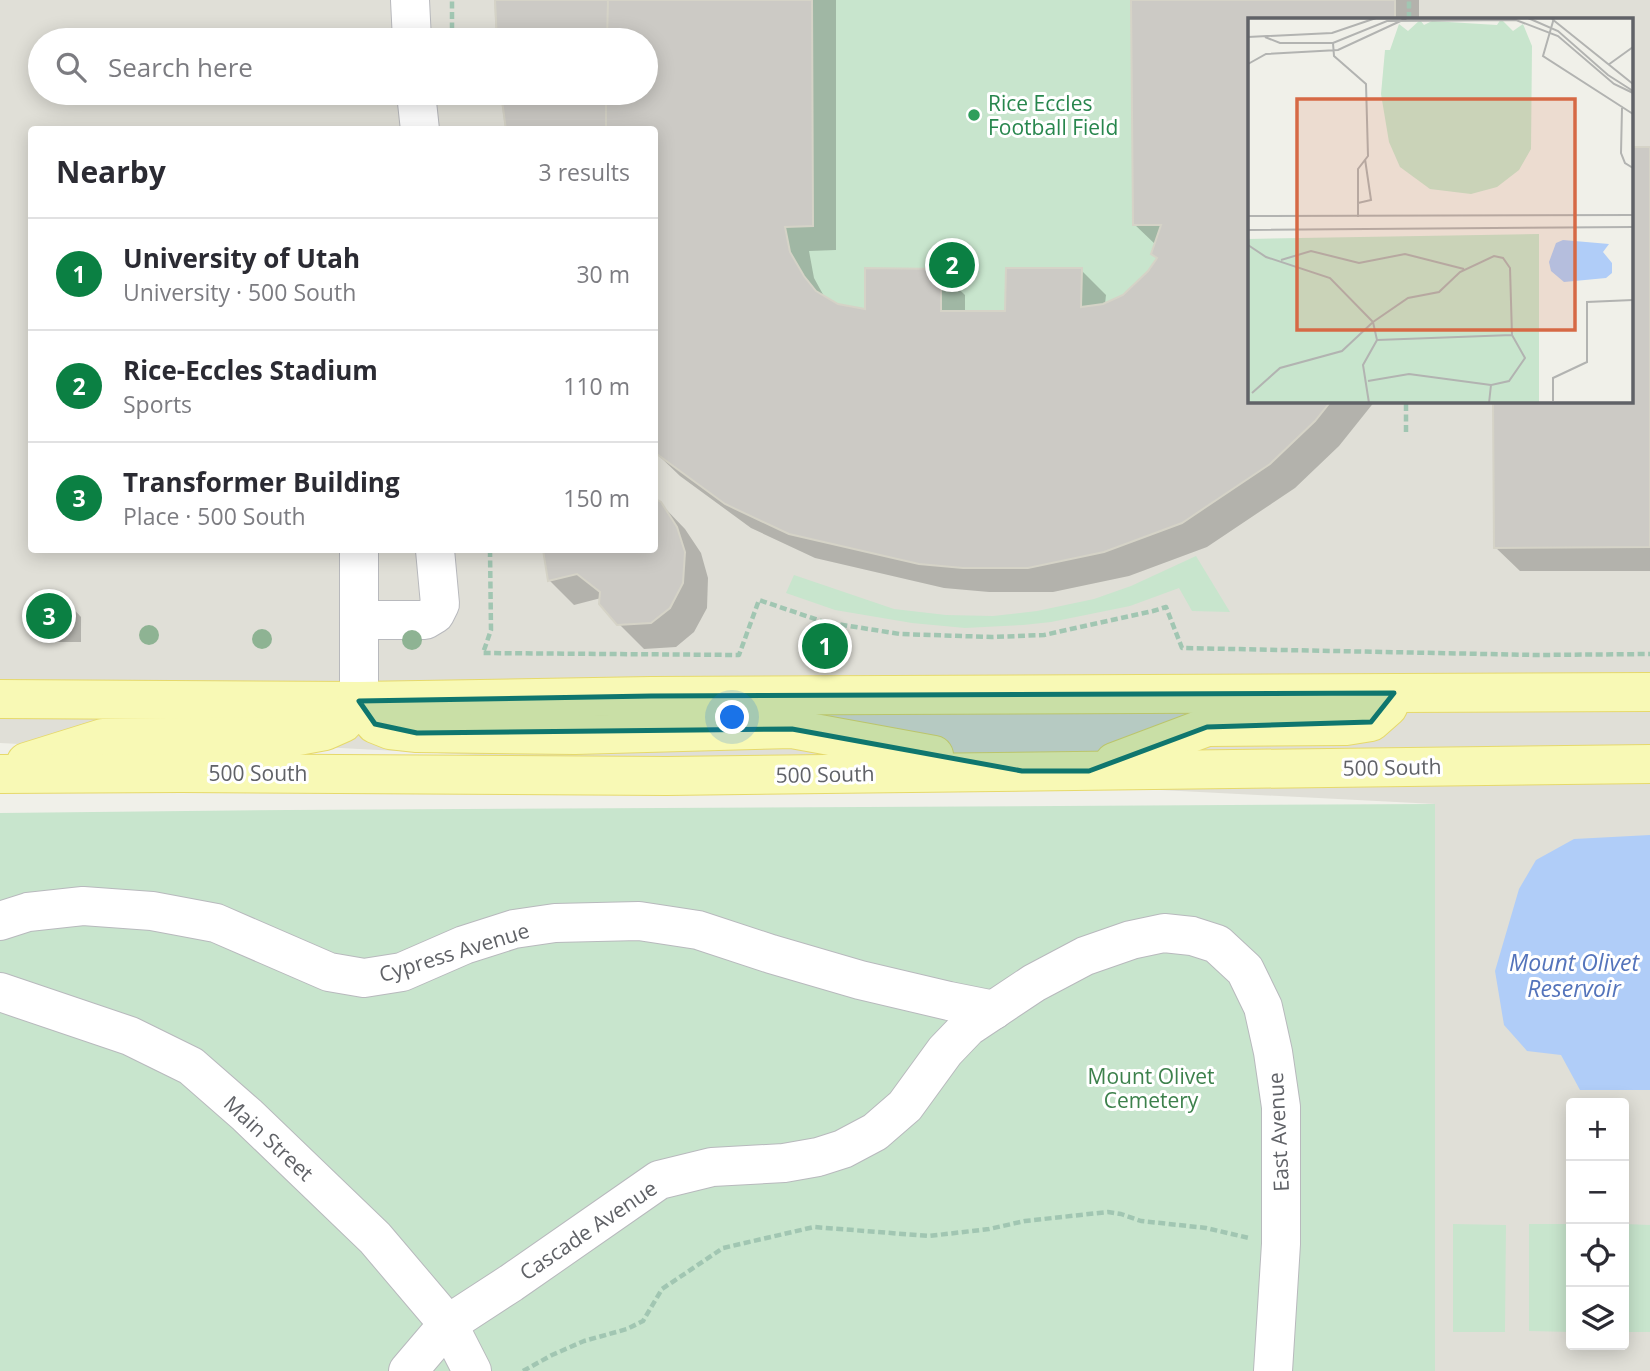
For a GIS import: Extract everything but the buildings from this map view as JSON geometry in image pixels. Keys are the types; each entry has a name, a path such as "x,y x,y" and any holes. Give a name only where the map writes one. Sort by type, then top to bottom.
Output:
{"main road":[{"path":"0,699 359,701 651,696 1650,692"},
{"path":"1089,771 1207,727 1346,726 1371,722 1388,707 1394,693"},
{"path":"359,701 374,724 390,730 416,733 575,735 792,729 1022,771"},
{"path":"0,772 103,738 298,736 325,731 343,723 359,701"},
{"name":"500 South","path":"0,772 667,776 1650,764"}],"lane":[{"path":"410,0 411,28"},
{"path":"417,105 420,126"},
{"path":"359,553 359,701"},
{"path":"359,620 425,620 435,614 440,604 435,553"},
{"name":"Cypress Avenue","path":"0,921 28,912 83,906 152,911 216,923 329,972 364,978 402,972 464,945 514,929 555,923 639,921 698,930 860,980 994,1010"},
{"name":"East Avenue","path":"994,1010 1034,983 1085,956 1131,940 1164,933 1192,936 1217,944 1245,970 1263,1007 1282,1107 1281,1244 1273,1371"},
{"name":"Main Street","path":"0,992 130,1035 191,1066 247,1115 375,1238 448,1324 472,1371"},
{"name":"Cascade Avenue","path":"408,1371 448,1324 659,1180 712,1167 784,1163 818,1157 844,1149 875,1132 905,1106 945,1051 968,1027 994,1010"}],"path":[{"path":"452,0 452,28"},
{"path":"1409,0 1409,18"},
{"path":"1406,402 1406,432"},
{"path":"490,553 491,630 483,653 738,655 759,600 824,622 900,634 992,638 1044,635 1166,607 1182,648 1650,654"},
{"path":"523,1371 552,1354 584,1341 628,1329 643,1321 662,1289 723,1248 814,1227 929,1236 989,1229 1025,1221 1108,1212 1141,1221 1206,1228 1281,1244"}],"highlighted area":[{"path":"1394,693 1371,722 1207,727 1089,771 1022,771 792,729 417,733 375,724 359,701 651,696"}],"shaded area":[{"path":"0,0 1650,0 1650,1371 1435,1371 1435,804 262,744 155,751 0,743"}],"green space":[{"path":"495,0 1395,0 1395,18 1248,18 1248,402 1330,402 1315,421 1270,464 1182,523 1104,552 1028,568 963,568 919,564 789,534 725,504 658,454 658,126 506,126 503,105 658,105 658,28 496,28"},
{"path":"1196,556 1230,612 1192,611 1179,588 1130,606 1051,622 965,628 912,623 835,610 786,593 794,575 894,609 946,615 993,616 1037,611 1094,599 1131,586"},
{"name":"Mount Olivet Cemetery","path":"1435,804 1435,1371 0,1371 0,813"},
{"path":"1453,1224 1506,1225 1505,1332 1453,1332"},
{"path":"1529,1224 1566,1224 1566,1332 1529,1331"},
{"path":"1629,1224 1650,1225 1650,1332 1629,1332"}],"water":[{"name":"Mount Olivet Reservoir","path":"1650,835 1650,1090 1580,1090 1561,1055 1527,1051 1504,1025 1495,971 1519,889 1536,860 1574,839"}],"place":[{"name":"Rice Eccles Football Field","path":"974,115"},
{"name":"Rice-Eccles Stadium","path":"952,265"},
{"name":"Transformer Building","path":"49,616"},
{"name":"University of Utah","path":"825,646"}]}
